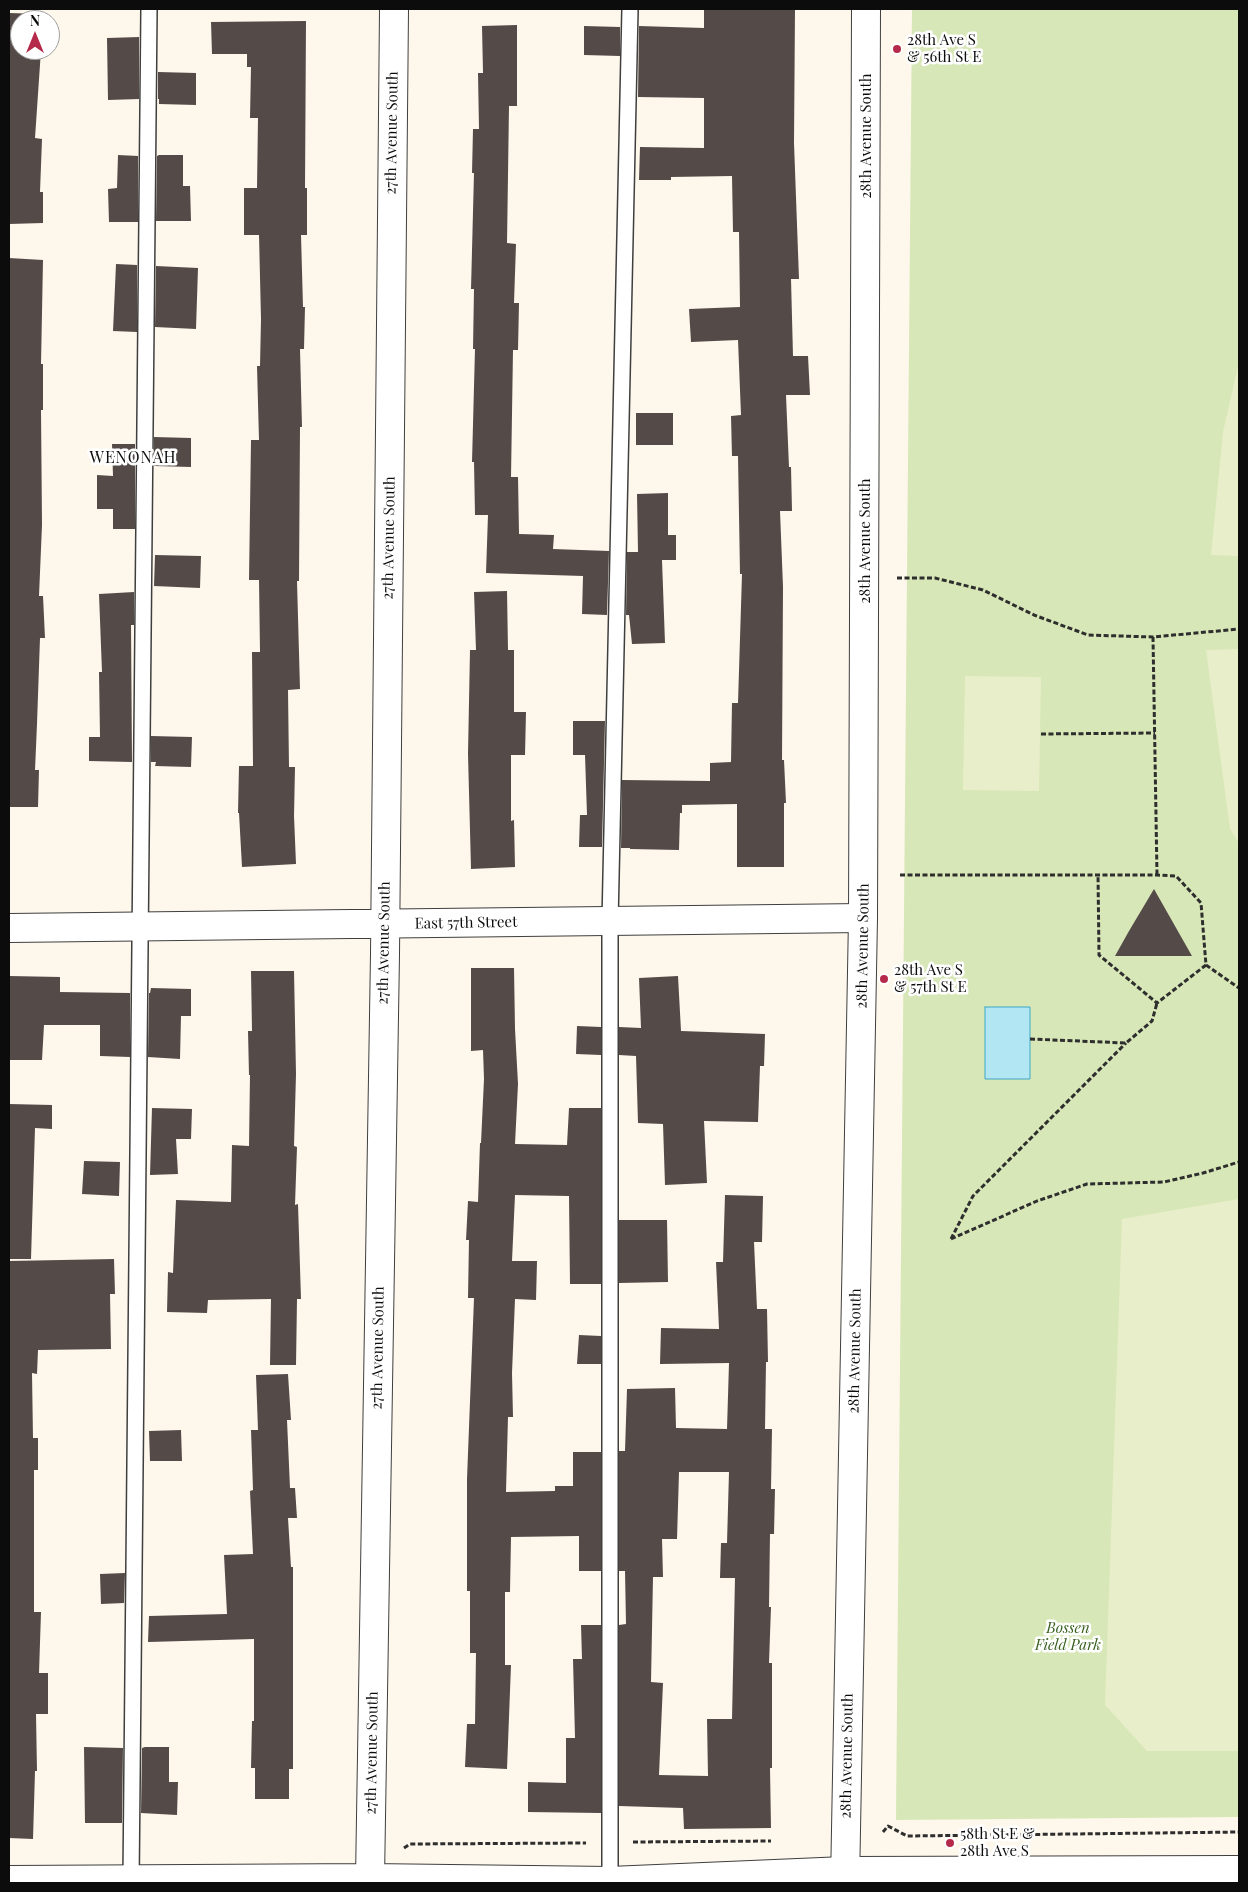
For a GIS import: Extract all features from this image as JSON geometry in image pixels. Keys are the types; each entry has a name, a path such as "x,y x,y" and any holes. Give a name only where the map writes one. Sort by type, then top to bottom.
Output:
{"street":[{"name":"27th Avenue South","path":"370,1878 385,924 394,9"},
{"name":"28th Avenue South","path":"846,1877 864,918 866,9"},
{"name":"East 57th Street","path":"9,928 864,918"},
{"path":"9,1880 370,1878 610,1882 1239,1870"}],"lane":[{"path":"131,1879 149,9"},
{"path":"610,1882 610,922 630,9"}],"path":[{"path":"897,578 935,578 983,590 1034,616 1088,635 1153,636 1239,629"},
{"path":"1153,636 1157,875"},
{"path":"1041,734 1155,733"},
{"path":"900,875 1176,876 1201,903 1206,965"},
{"path":"1098,875 1099,955 1157,1003"},
{"path":"1206,965 1157,1003 1152,1021 1126,1043 973,1196 951,1239 1037,1201 1087,1184 1164,1182 1204,1173 1239,1162"},
{"path":"1206,965 1239,988"},
{"path":"1030,1039 1126,1043"},
{"path":"883,1832 888,1826 906,1836 1239,1832"}],"green space":[{"name":"Bossen Field Park","path":"912,9 1239,9 1239,1817 896,1820"},
{"path":"1239,362 1239,556 1211,555 1223,432"},
{"path":"1239,649 1239,843 1230,829 1206,650"},
{"path":"965,676 1041,677 1039,791 963,790"},
{"path":"1239,1199 1239,1751 1147,1751 1105,1705 1122,1219"}],"water":[{"path":"985,1007 1030,1007 1030,1079 985,1079"}],"building":[{"path":"704,9 795,9 794,143 799,279 791,279 793,356 808,356 810,395 786,395 792,511 780,511 783,587 782,760 784,760 786,803 784,803 784,867 737,867 737,804 682,805 679,850 621,848 622,780 710,781 710,763 731,762 732,703 738,703 742,574 740,574 738,456 732,456 731,416 741,415 738,340 691,342 689,309 740,307 739,232 733,232 732,176 671,177 671,180 639,180 640,147 704,148 704,98 638,97 639,26 704,28"},
{"path":"9,13 10,60 40,60 35,138 42,139 40,192 43,192 43,223 9,224"},
{"path":"306,21 305,188 307,188 307,235 301,235 303,307 305,307 304,349 300,349 302,427 300,427 299,581 297,581 300,689 288,690 289,767 295,767 294,816 296,864 242,867 238,813 239,766 253,766 252,652 260,652 259,580 249,580 251,440 259,440 257,366 260,366 261,319 259,235 244,235 244,188 257,188 258,118 250,118 251,67 247,67 247,54 212,54 211,22"},
{"path":"517,25 517,106 509,106 507,243 516,244 514,303 519,303 518,350 513,350 511,477 518,477 519,534 554,535 553,549 609,551 607,615 582,614 583,576 486,573 488,515 475,515 474,462 472,462 475,349 473,349 474,289 471,289 474,173 472,173 473,129 479,129 478,73 483,73 482,26"},
{"path":"584,26 620,27 620,56 584,55"},
{"path":"139,37 139,99 108,100 107,38"},
{"path":"158,72 196,73 196,105 159,104"},
{"path":"118,155 138,156 138,222 109,222 108,189 117,188"},
{"path":"183,155 183,186 190,186 191,221 156,221 157,156"},
{"path":"9,258 43,260 41,364 43,364 43,410 41,410 42,525 39,596 43,596 45,638 40,638 35,770 39,770 38,807 9,807"},
{"path":"116,264 137,265 137,332 113,331"},
{"path":"156,266 198,268 196,329 155,327"},
{"path":"636,413 673,413 673,445 636,445"},
{"path":"154,437 191,438 191,467 154,466"},
{"path":"112,444 135,444 135,529 113,529 113,509 97,509 97,475 113,476"},
{"path":"668,493 668,535 676,535 676,560 662,560 665,643 632,644 629,615 626,615 627,552 638,552 637,494"},
{"path":"155,555 201,556 200,588 154,586"},
{"path":"507,591 508,650 514,650 514,712 526,712 525,755 511,755 511,821 514,820 515,867 471,869 468,754 470,650 476,650 474,592"},
{"path":"134,592 134,625 131,625 132,762 89,761 89,737 100,737 99,672 102,672 99,594"},
{"path":"573,721 605,721 602,847 579,847 580,815 587,815 585,755 573,755"},
{"path":"151,736 192,737 191,767 155,766 156,762 151,762"},
{"path":"1154,889 1192,956 1115,956 1129,931"},
{"path":"471,968 514,968 518,1084 515,1144 567,1145 569,1108 601,1108 601,1284 570,1284 569,1196 515,1195 512,1261 537,1261 536,1300 515,1299 512,1373 513,1417 508,1417 506,1492 555,1491 555,1486 573,1486 573,1452 601,1452 601,1571 579,1571 579,1536 511,1537 510,1592 505,1592 505,1665 511,1665 507,1769 465,1767 467,1724 475,1724 476,1653 470,1653 470,1591 467,1591 467,1479 474,1298 468,1298 469,1240 466,1240 468,1201 478,1202 484,1079 483,1050 471,1051"},
{"path":"251,971 294,971 296,1074 294,1146 297,1147 295,1205 298,1204 301,1299 297,1299 296,1365 270,1365 271,1299 208,1300 207,1313 167,1312 168,1272 173,1273 176,1200 231,1202 232,1145 249,1146 250,1075 248,1031 252,1031"},
{"path":"9,976 60,977 60,992 130,993 130,1057 100,1056 100,1025 44,1025 42,1060 9,1060"},
{"path":"678,976 681,1031 765,1034 764,1066 760,1066 758,1122 704,1121 707,1183 665,1185 663,1124 638,1123 636,1056 619,1055 619,1027 641,1028 639,978"},
{"path":"151,988 191,989 191,1016 181,1016 180,1059 148,1057 149,993"},
{"path":"577,1026 601,1027 601,1055 576,1054"},
{"path":"9,1104 52,1105 52,1129 35,1128 31,1259 9,1259"},
{"path":"152,1108 192,1109 191,1139 176,1139 178,1174 150,1175"},
{"path":"84,1161 120,1162 119,1196 82,1194"},
{"path":"725,1195 763,1196 762,1242 754,1242 757,1309 767,1309 768,1362 766,1362 765,1429 772,1429 771,1489 775,1489 774,1534 770,1534 769,1607 771,1607 769,1663 772,1663 771,1828 684,1829 683,1808 619,1806 619,1625 626,1624 625,1571 619,1571 619,1451 625,1451 627,1389 675,1388 676,1428 727,1429 729,1363 660,1364 661,1328 719,1329 716,1262 723,1262","holes":["679,1472 729,1472 727,1543 721,1543 720,1578 735,1578 732,1719 707,1719 708,1776 659,1775 663,1683 651,1682 653,1577 663,1577 662,1539 677,1539"]},
{"path":"619,1220 667,1220 668,1282 619,1283"},
{"path":"114,1259 115,1294 110,1294 111,1349 38,1350 37,1374 32,1373 33,1438 38,1438 38,1470 34,1470 34,1612 41,1612 39,1673 48,1673 48,1714 36,1714 37,1771 35,1771 33,1839 9,1838 9,1261"},
{"path":"579,1335 601,1336 601,1364 577,1364"},
{"path":"288,1374 291,1420 287,1420 290,1488 295,1488 297,1518 288,1518 291,1567 293,1567 293,1769 289,1769 289,1799 255,1799 255,1768 251,1768 252,1721 254,1721 254,1639 148,1642 149,1616 227,1614 224,1555 253,1554 250,1491 253,1490 251,1430 258,1430 256,1375"},
{"path":"181,1430 182,1461 150,1461 149,1431"},
{"path":"125,1573 124,1603 101,1604 100,1574"},
{"path":"581,1625 601,1625 601,1813 528,1812 528,1782 566,1783 566,1738 575,1738 573,1659 582,1659"},
{"path":"84,1747 123,1748 122,1823 85,1823"},
{"path":"169,1747 169,1782 178,1782 177,1815 141,1813 142,1748"}],"place":[{"name":"28th Ave S & 56th St E","path":"897,49"},
{"name":"28th Ave S & 57th St E","path":"884,979"},
{"name":"58th St E & 28th Ave S","path":"950,1843"}],"district":[{"name":"WENONAH","path":"133,458"}]}
